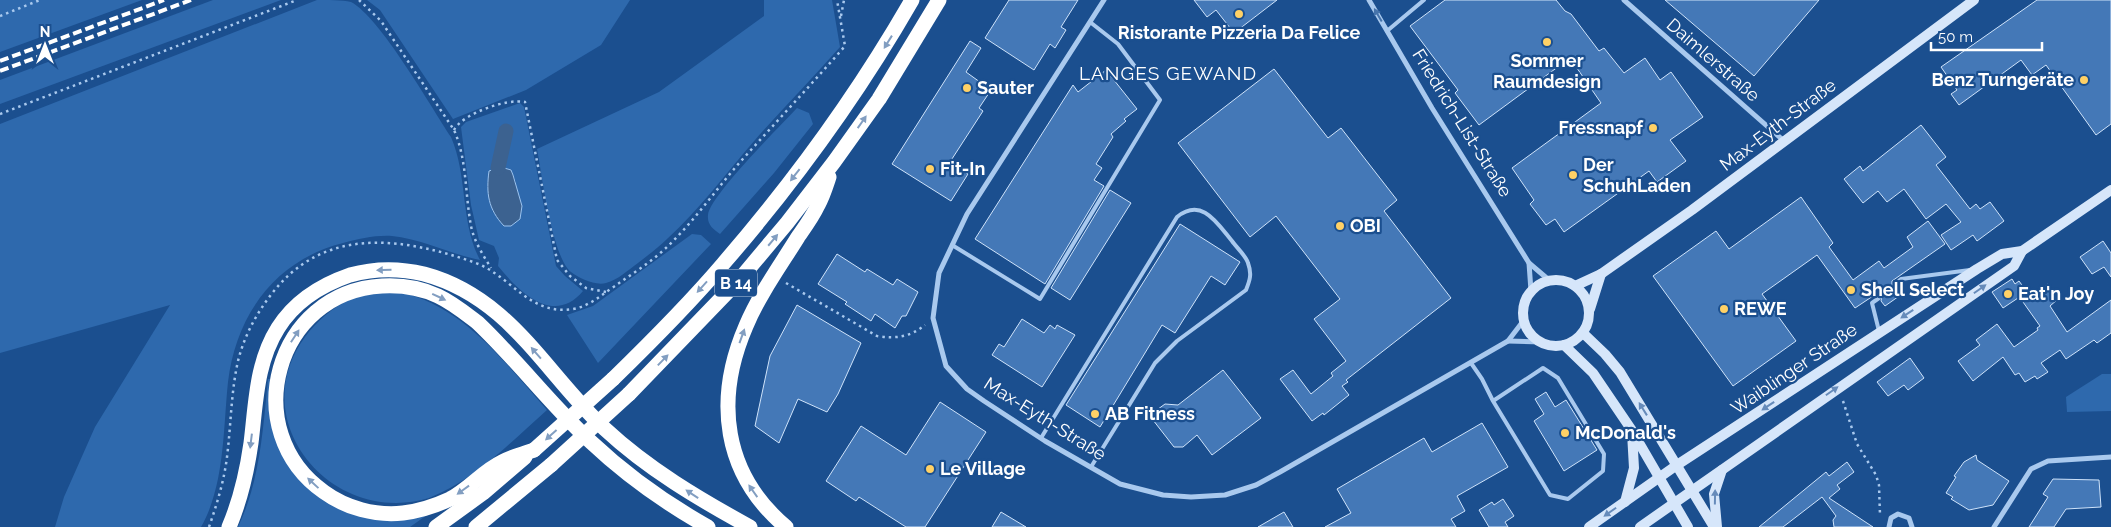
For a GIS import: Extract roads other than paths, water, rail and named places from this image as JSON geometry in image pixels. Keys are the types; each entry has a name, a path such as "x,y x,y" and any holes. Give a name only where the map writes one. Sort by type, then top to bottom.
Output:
{"highway":[{"name":"B 14","path":"436,527 483,493 613,379 723,265 814,150 858,88 912,0"},
{"name":"B 14","path":"476,527 551,465 629,394 740,279 834,162 879,99 939,0"},
{"path":"786,527 764,507 750,488 740,467 732,446 729,427 727,406 729,381 746,326 782,262 818,206 834,162"},
{"path":"229,527 244,481 251,444 260,370 267,347 279,326 304,299 332,281 360,272 386,268 414,272 444,280 487,303 510,323 568,390 606,429 650,465 697,498 750,527"},
{"path":"534,450 502,462 451,498 427,508 401,513 376,512 354,508 333,498 314,485 298,468 286,449 275,407 276,385 280,368 298,330 313,314 329,303 350,293 372,287 394,286 416,289 437,295 478,323 591,442 619,466 660,496 708,527"}],"main road":[{"name":"Max-Eyth-Straße","path":"1575,286 1601,274 1692,210 1974,0"},
{"name":"Waiblinger Straße","path":"1589,527 1677,465 1977,268 2002,254 2022,251 2111,190"},
{"name":"Waiblinger Straße","path":"1640,527 2014,266 2022,251"},
{"path":"1524,320 1532,335 1542,342 1554,346 1564,345 1574,340 1582,333 1588,322 1589,311 1601,274"},
{"path":"1531,291 1540,284 1550,280"},
{"name":"Friedrich-List-Straße","path":"1550,280 1560,280 1575,286"},
{"path":"1575,286 1586,299 1589,311"},
{"name":"Friedrich-List-Straße","path":"1524,320 1523,308 1531,291"},
{"path":"1582,333 1606,354 1620,372 1716,527"},
{"path":"1564,345 1593,372 1631,429 1688,527"},
{"path":"1625,502 1634,468 1631,429"},
{"path":"1716,527 1714,494 1722,469"}],"street":[{"name":"Max-Eyth-Straße","path":"1104,0 967,214 939,272 934,318 946,366 967,389 1041,438 1120,484 1163,495 1191,497 1224,495 1256,485 1471,363 1508,341 1524,320"},
{"name":"Friedrich-List-Straße","path":"1369,0 1432,108 1529,263 1550,280"},
{"name":"Daimlerstraße","path":"1624,0 1784,141"},
{"name":"Friedrich-List-Straße","path":"1529,263 1531,291"},
{"path":"1508,341 1542,342"},
{"path":"1994,527 2031,469 2048,461 2111,457"},
{"path":"1888,526 1892,518 1902,514 1909,518 1912,526 1918,527"}],"lane":[{"path":"1387,31 1424,0"},
{"path":"952,245 1040,299 1160,100 1118,44 1090,22"},
{"path":"1041,438 1177,217 1185,210 1199,210 1211,215 1248,261 1251,278 1246,290 1177,341 1155,363 1091,467"},
{"path":"1895,284 1901,279 1977,268"},
{"path":"1879,298 1872,303 1879,332"},
{"path":"1471,363 1482,379 1493,401 1550,495 1568,499 1603,471 1604,454 1558,378 1543,368 1493,401"}],"waterway":[{"path":"498,168 506,131"}],"railway":[{"path":"0,61 164,0"},
{"path":"0,71 191,0"}],"place":[{"name":"Ristorante Pizzeria Da Felice","path":"1239,14"},
{"name":"Sommer Raumdesign","path":"1547,42"},
{"name":"Benz Turngeräte","path":"2084,80"},
{"name":"Sauter","path":"967,88"},
{"name":"Fressnapf","path":"1653,128"},
{"name":"Fit-In","path":"930,169"},
{"name":"Der SchuhLaden","path":"1573,175"},
{"name":"OBI","path":"1340,226"},
{"name":"Shell Select","path":"1851,290"},
{"name":"Eat'n Joy","path":"2008,294"},
{"name":"REWE","path":"1724,309"},
{"name":"AB Fitness","path":"1095,414"},
{"name":"McDonald's","path":"1565,433"},
{"name":"Le Village","path":"930,469"}],"district":[{"name":"LANGES GEWAND","path":"1168,73"}]}
